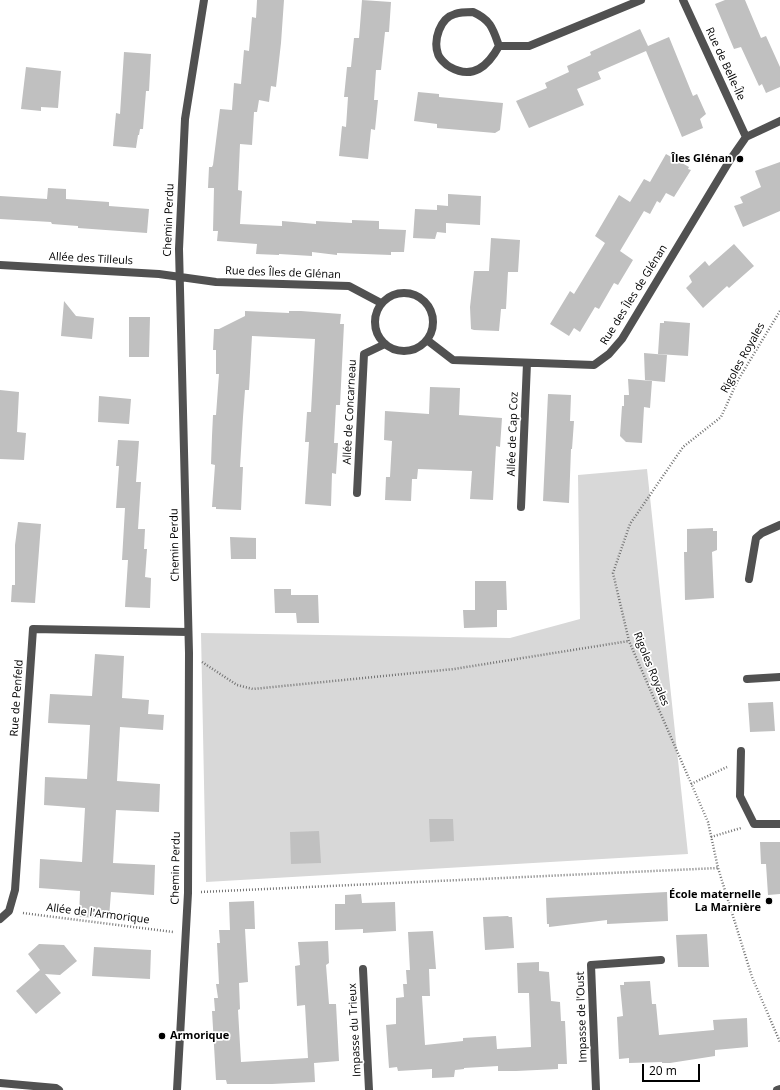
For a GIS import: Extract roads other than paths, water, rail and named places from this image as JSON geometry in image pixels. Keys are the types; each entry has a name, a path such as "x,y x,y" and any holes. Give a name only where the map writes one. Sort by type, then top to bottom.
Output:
{"street":[{"name":"Chemin Perdu","path":"178,1090 188,893 189,653 179,249 184,119 204,0"},
{"path":"500,46 529,46 641,0"},
{"name":"Rue de Belle-Île","path":"683,0 746,137"},
{"path":"473,12 484,16 493,28 500,46 491,61 480,70 460,73 447,65 438,54 437,36 443,23 453,14 473,12"},
{"name":"Rue des Îles de Glénan","path":"427,340 453,360 594,365 609,354 622,339 730,160 746,137 780,121"},
{"name":"Allée des Tilleuls","path":"0,265 159,274 180,277"},
{"name":"Rue des Îles de Glénan","path":"180,277 216,282 349,286 381,303"},
{"path":"397,293 410,293 423,299 429,306 433,324 427,340 420,347 402,351 393,349 385,344 379,338 375,329 376,315 381,303 397,293"},
{"name":"Allée de Concarneau","path":"357,494 364,354 385,344"},
{"name":"Allée de Cap Coz","path":"521,507 527,363"},
{"path":"749,579 756,538 762,533 780,525"},
{"name":"Rue de Penfeld","path":"0,919 9,911 15,890 33,629 188,632"},
{"path":"747,679 780,677"},
{"path":"741,751 740,796 754,824 780,824"},
{"name":"Impasse de l'Oust","path":"596,1090 591,965 661,960"},
{"name":"Impasse du Trieux","path":"363,969 369,1090"},
{"path":"0,1083 56,1088 59,1090"}],"place":[{"name":"Îles Glénan","path":"740,159"},
{"name":"École maternelle La Marnière","path":"769,901"},
{"name":"Armorique","path":"162,1036"}]}
